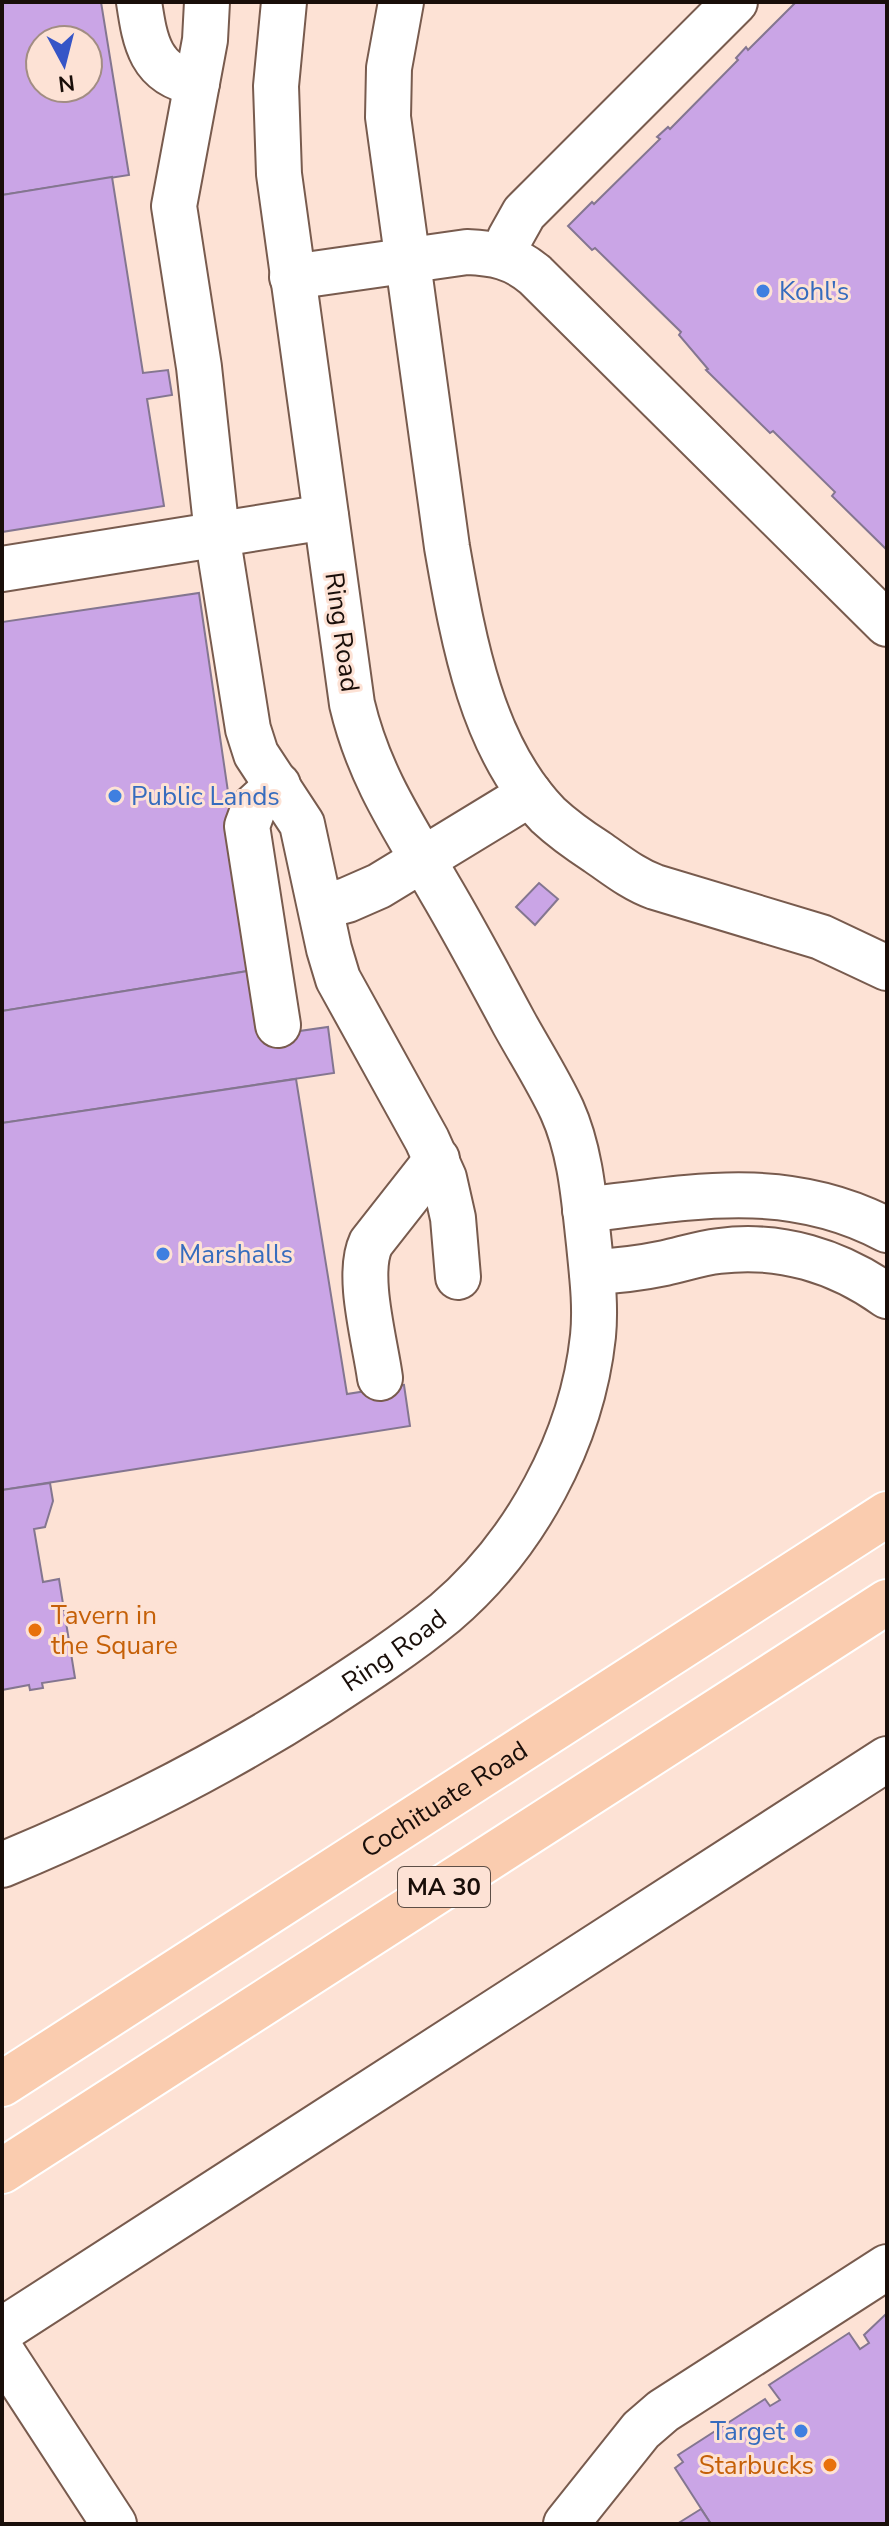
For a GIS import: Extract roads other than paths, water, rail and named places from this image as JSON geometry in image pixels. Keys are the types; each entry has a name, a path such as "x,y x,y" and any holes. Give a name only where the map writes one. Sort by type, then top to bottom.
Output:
{"main road":[{"name":"Cochituate Road","path":"2,2084 887,1514"},
{"name":"MA 30","path":"2,2171 887,1602"},
{"path":"2,2058 186,1965"}],"street":[{"path":"139,2 143,33 152,55 168,73 197,83"},
{"path":"207,2 207,26 174,206 199,367 217,534 248,729 256,754 302,824 338,979 437,1159 449,1198 458,1277"},
{"name":"Ring Road","path":"2,1865 122,1813 268,1735 426,1628 467,1592 520,1529 549,1480 569,1434 591,1352 594,1317 585,1210 575,1151 563,1112 381,788 357,725 292,277 277,144 276,86 284,2"},
{"path":"401,2 392,46 388,103 447,547 468,651 496,734 530,794 570,834 644,883 821,937 887,968"},
{"path":"505,256 510,238 524,213 735,2"},
{"path":"292,277 467,252 505,256 535,275 887,624"},
{"path":"2,569 326,517"},
{"path":"278,785 254,807 247,826 278,1025"},
{"path":"321,907 363,894 530,794"},
{"path":"380,1378 364,1277 366,1254 371,1243 437,1159"},
{"path":"585,1210 725,1195 783,1196 837,1208 887,1230"},
{"path":"592,1272 649,1267 719,1251 770,1249 836,1266 887,1296"},
{"path":"2,2330 887,1759"},
{"path":"566,2524 641,2430 663,2411 887,2267"},
{"path":"2,2352 114,2524"}],"place":[{"name":"Kohl's","path":"763,291"},
{"name":"Public Lands","path":"115,796"},
{"name":"Marshalls","path":"163,1254"},
{"name":"Tavern in the Square","path":"35,1630"},
{"name":"Target","path":"801,2431"},
{"name":"Starbucks","path":"830,2465"}]}
